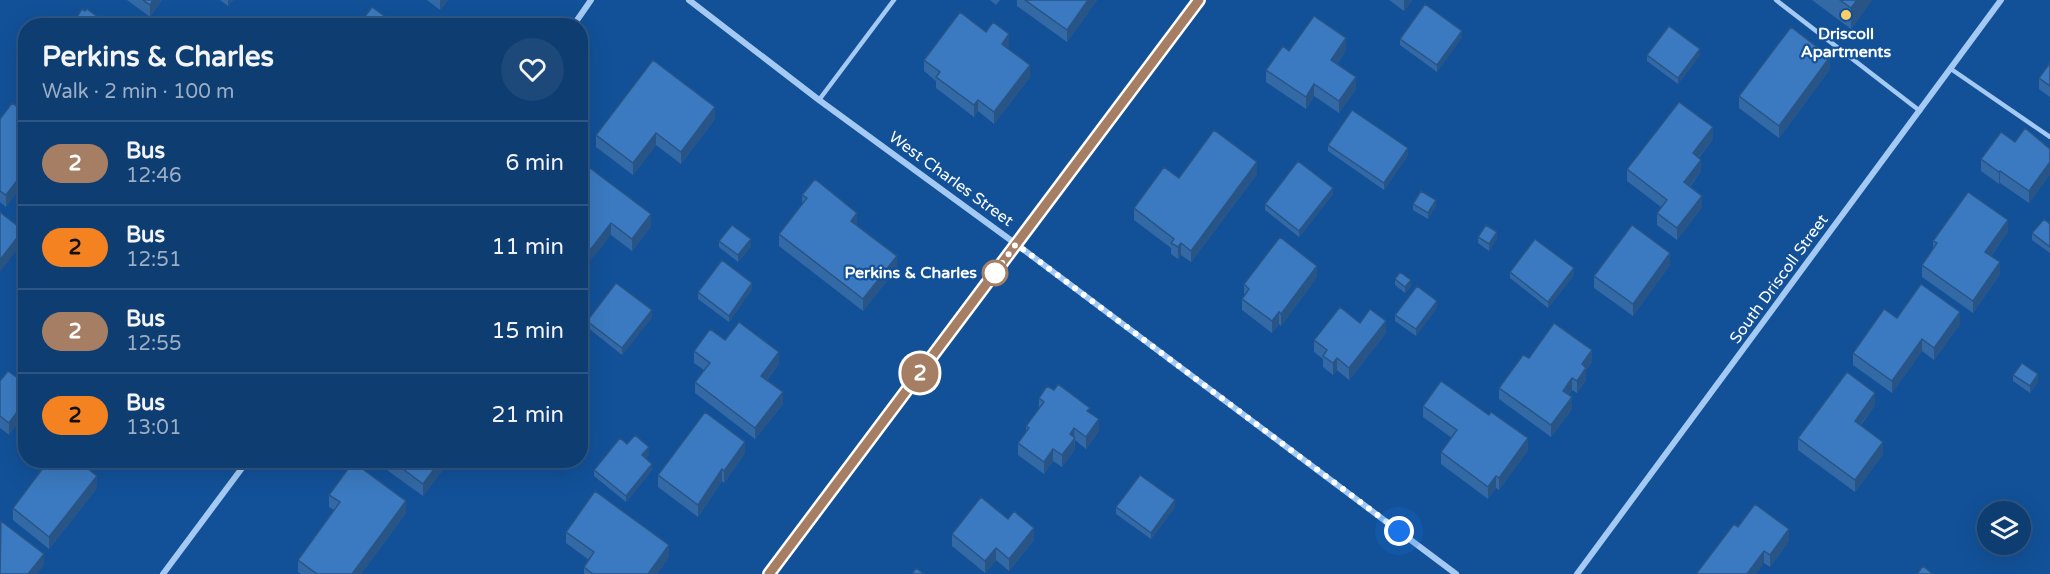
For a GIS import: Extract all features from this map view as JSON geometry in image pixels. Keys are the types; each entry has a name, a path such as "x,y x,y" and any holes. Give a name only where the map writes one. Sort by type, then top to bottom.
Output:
{"street":[{"path":"579,18 591,0"},
{"name":"West Charles Street","path":"689,0 819,100 1016,244 1456,574"},
{"path":"769,574 1199,0"},
{"name":"South Driscoll Street","path":"1578,574 2001,0"},
{"path":"163,574 242,468"}],"lane":[{"path":"819,100 894,0"},
{"path":"1776,0 1920,111"},
{"path":"1951,69 2050,137"}],"building":[{"path":"143,0 153,0 150,5"},
{"path":"1025,0 1088,0 1067,30"},
{"path":"1840,0 1857,0 1851,8"},
{"path":"1425,4 1462,31 1437,65 1400,39"},
{"path":"372,7 387,18 364,18"},
{"path":"82,9 85,11 87,9 99,18 76,18"},
{"path":"960,12 986,32 993,22 1009,34 1002,44 1030,65 994,112 978,100 974,105 936,77 940,72 924,60"},
{"path":"1314,16 1346,38 1331,60 1356,77 1339,101 1314,84 1306,97 1266,70 1283,46 1289,51"},
{"path":"1669,26 1700,49 1678,78 1647,55"},
{"path":"1791,27 1830,57 1779,126 1739,96"},
{"path":"653,60 715,107 681,152 656,133 633,163 596,135"},
{"path":"2050,63 2050,86 2039,78"},
{"path":"1679,102 1713,127 1693,153 1701,160 1684,182 1702,196 1677,228 1657,213 1667,200 1627,169"},
{"path":"12,103 18,107 18,179 6,195 0,191 0,119"},
{"path":"1352,110 1408,148 1384,183 1328,145"},
{"path":"2025,128 2050,149 2050,162 2029,191 1981,159 2001,132 2015,142"},
{"path":"1214,130 1257,162 1191,251 1181,243 1178,247 1171,243 1174,239 1134,208 1164,167 1179,178"},
{"path":"1298,161 1333,188 1299,231 1265,204"},
{"path":"588,167 651,214 632,239 611,223 588,253"},
{"path":"815,179 857,213 851,221 897,256 863,299 779,234 807,198 802,195"},
{"path":"1421,191 1436,200 1428,213 1413,204"},
{"path":"1968,192 2008,220 1985,252 2000,262 1973,301 1922,265 1937,243 1933,241"},
{"path":"0,212 18,226 18,237 0,260"},
{"path":"2044,219 2050,224 2050,247 2032,233"},
{"path":"732,225 751,239 738,255 719,241"},
{"path":"1486,225 1497,232 1489,244 1478,237"},
{"path":"1632,225 1670,253 1633,304 1594,276"},
{"path":"1280,237 1317,266 1281,314 1279,312 1272,321 1242,299 1249,289 1244,284"},
{"path":"1535,239 1574,268 1548,302 1510,272"},
{"path":"722,260 752,283 729,316 698,292"},
{"path":"1400,272 1411,280 1405,287 1395,279"},
{"path":"616,283 652,310 622,348 588,320"},
{"path":"1921,284 1960,312 1934,348 1922,339 1892,381 1853,353 1884,309 1897,318"},
{"path":"1417,286 1437,301 1416,329 1395,315"},
{"path":"1340,307 1360,323 1370,309 1386,321 1349,368 1337,358 1333,363 1323,356 1327,350 1314,340"},
{"path":"739,322 779,352 761,376 783,392 755,428 695,382 710,363 694,351 710,329 725,340"},
{"path":"1554,323 1592,350 1582,364 1586,368 1577,381 1572,378 1563,391 1572,397 1551,425 1499,388 1523,355 1529,358"},
{"path":"2022,363 2038,374 2030,386 2013,375"},
{"path":"8,371 18,378 18,413 9,423 0,416 0,381"},
{"path":"1847,372 1875,393 1855,421 1883,442 1855,480 1798,438"},
{"path":"1441,381 1489,415 1491,412 1528,438 1499,478 1496,476 1488,487 1441,452 1457,430 1423,406"},
{"path":"1058,384 1090,408 1087,411 1099,419 1086,437 1074,428 1070,434 1075,438 1062,455 1053,449 1044,462 1018,443 1029,428 1026,426 1044,402 1039,398 1047,386 1054,390"},
{"path":"705,412 745,442 724,471 722,469 698,505 658,475"},
{"path":"635,435 649,447 642,455 652,464 626,496 594,470 620,438 627,444"},
{"path":"43,468 87,468 97,476 49,537 13,508"},
{"path":"349,468 361,468 406,501 352,574 317,574 298,560 340,502 329,495"},
{"path":"402,468 435,468 423,484"},
{"path":"1140,475 1175,500 1151,533 1116,507"},
{"path":"595,491 669,545 648,574 593,574 584,567 594,552 566,532"},
{"path":"981,497 1008,519 1014,511 1034,528 1009,559 996,548 985,561 952,534"},
{"path":"1755,504 1789,529 1770,555 1764,551 1747,574 1696,574 1734,524 1738,527"},
{"path":"1,521 44,554 28,574 0,574"},
{"path":"1923,566 1933,574 1917,574"},
{"path":"916,568 924,574 912,574"}],"bus line":[{"name":"2","path":"769,574 1199,0"}],"place":[{"name":"Driscoll Apartments","path":"1846,15"},
{"name":"Perkins & Charles","path":"995,273"}],"route":[{"path":"995,273 989,281 1016,244 1399,531"}]}
